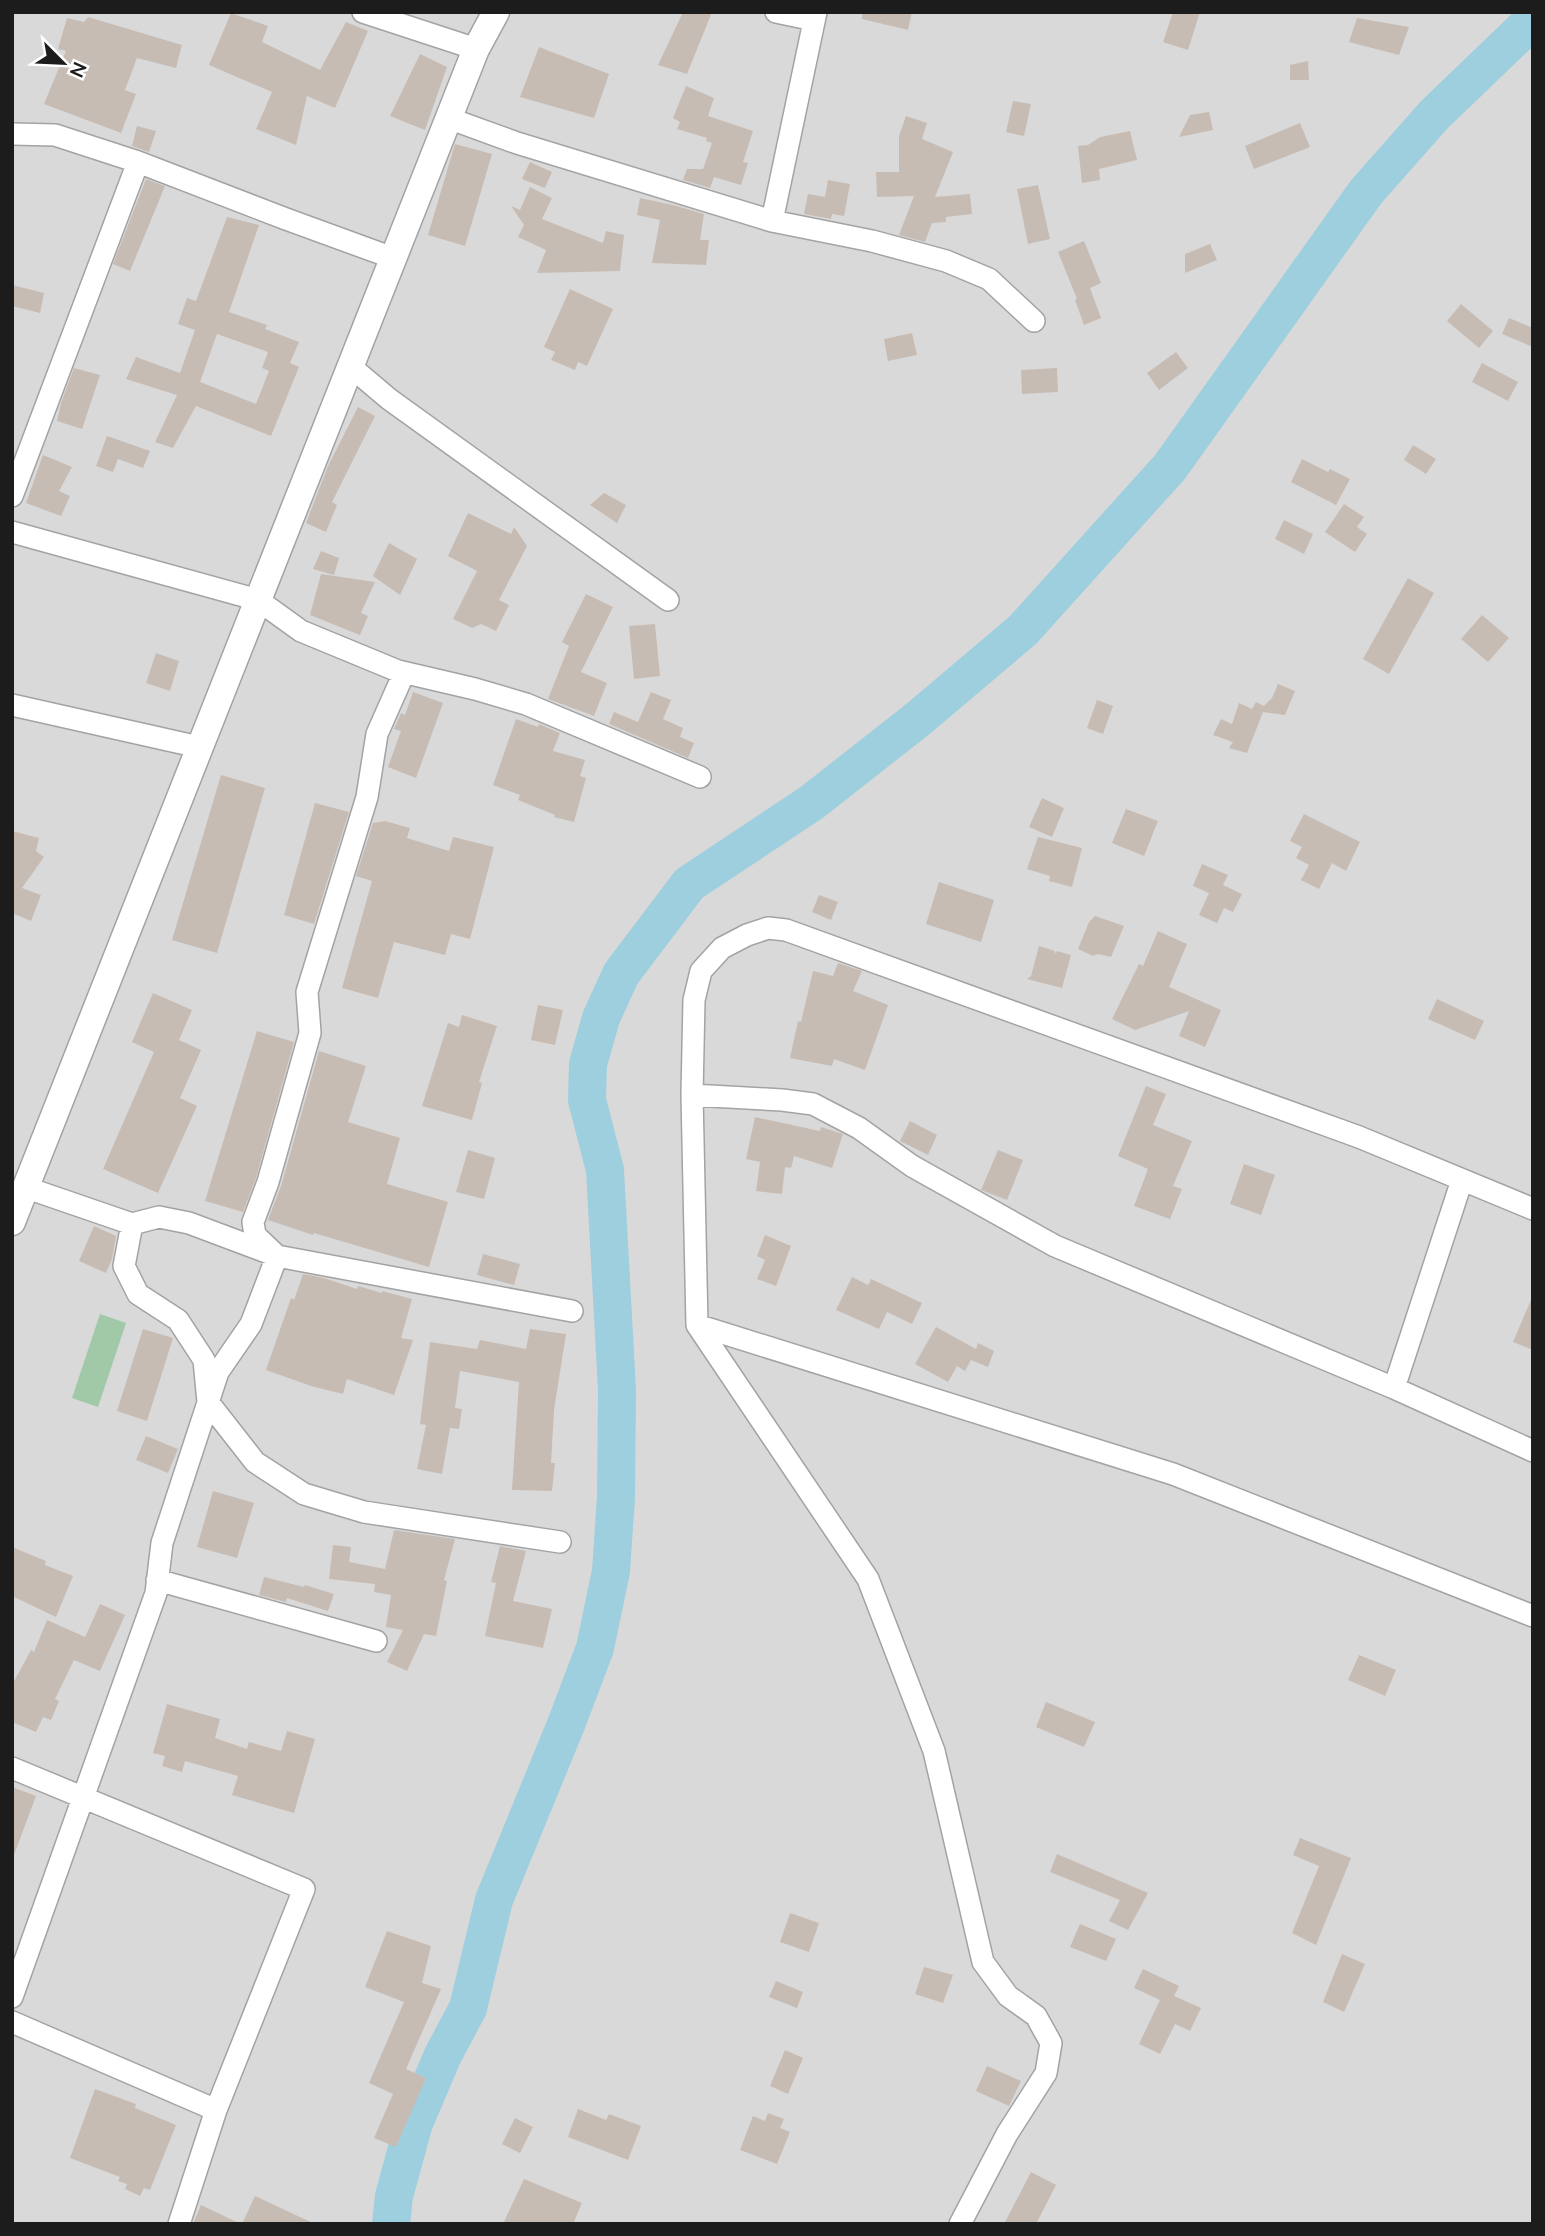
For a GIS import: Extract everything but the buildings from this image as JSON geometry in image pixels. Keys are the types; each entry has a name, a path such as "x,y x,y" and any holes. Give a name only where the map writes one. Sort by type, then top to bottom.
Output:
{"street":[{"path":"363,12 476,49"},
{"path":"12,1222 448,118 476,49 496,12"},
{"path":"772,221 815,16 776,12"},
{"path":"448,118 772,221 946,261 989,279 1034,321"},
{"path":"12,134 55,135 138,162 393,258"},
{"path":"12,496 138,162"},
{"path":"350,366 390,400 668,600"},
{"path":"12,532 258,600 301,631 404,673 475,688 526,704 700,777"},
{"path":"277,1256 255,1235 253,1222 268,1181 310,1033 307,992 367,797 377,734 404,673"},
{"path":"12,705 199,747"},
{"path":"960,2224 1007,2134 1046,2073 1051,2043 1036,2016 1008,1996 983,1962 934,1751 868,1579 697,1325 692,1095 694,1000 701,971 722,948 739,939 768,928 786,930 1359,1137 1533,1209"},
{"path":"692,1095 813,1104 859,1128 912,1166 1055,1246 1394,1388 1533,1451"},
{"path":"1394,1388 1462,1180"},
{"path":"36,1191 132,1224 159,1217 189,1223 277,1256 572,1311"},
{"path":"132,1224 124,1266 138,1294 178,1320 204,1360 208,1402 255,1462 304,1494 364,1512 561,1542"},
{"path":"12,1997 156,1593 162,1543 218,1372 251,1324 277,1256"},
{"path":"697,1325 1173,1474 1533,1616"},
{"path":"157,1580 376,1641"},
{"path":"12,1768 304,1889 216,2110 179,2224"},
{"path":"12,2021 216,2110"}],"shaded area":[{"path":"12,12 1533,12 1533,2224 12,2224"}],"green space":[{"path":"100,1314 126,1323 98,1407 72,1398"}],"waterway":[{"path":"391,2224 394,2196 414,2123 443,2055 468,2008 494,1900 595,1648 611,1571 616,1497 617,1390 605,1170 587,1100 588,1064 601,1018 621,974 689,884 811,803 918,719 1023,630 1170,467 1366,192 1434,115 1533,20"}]}
